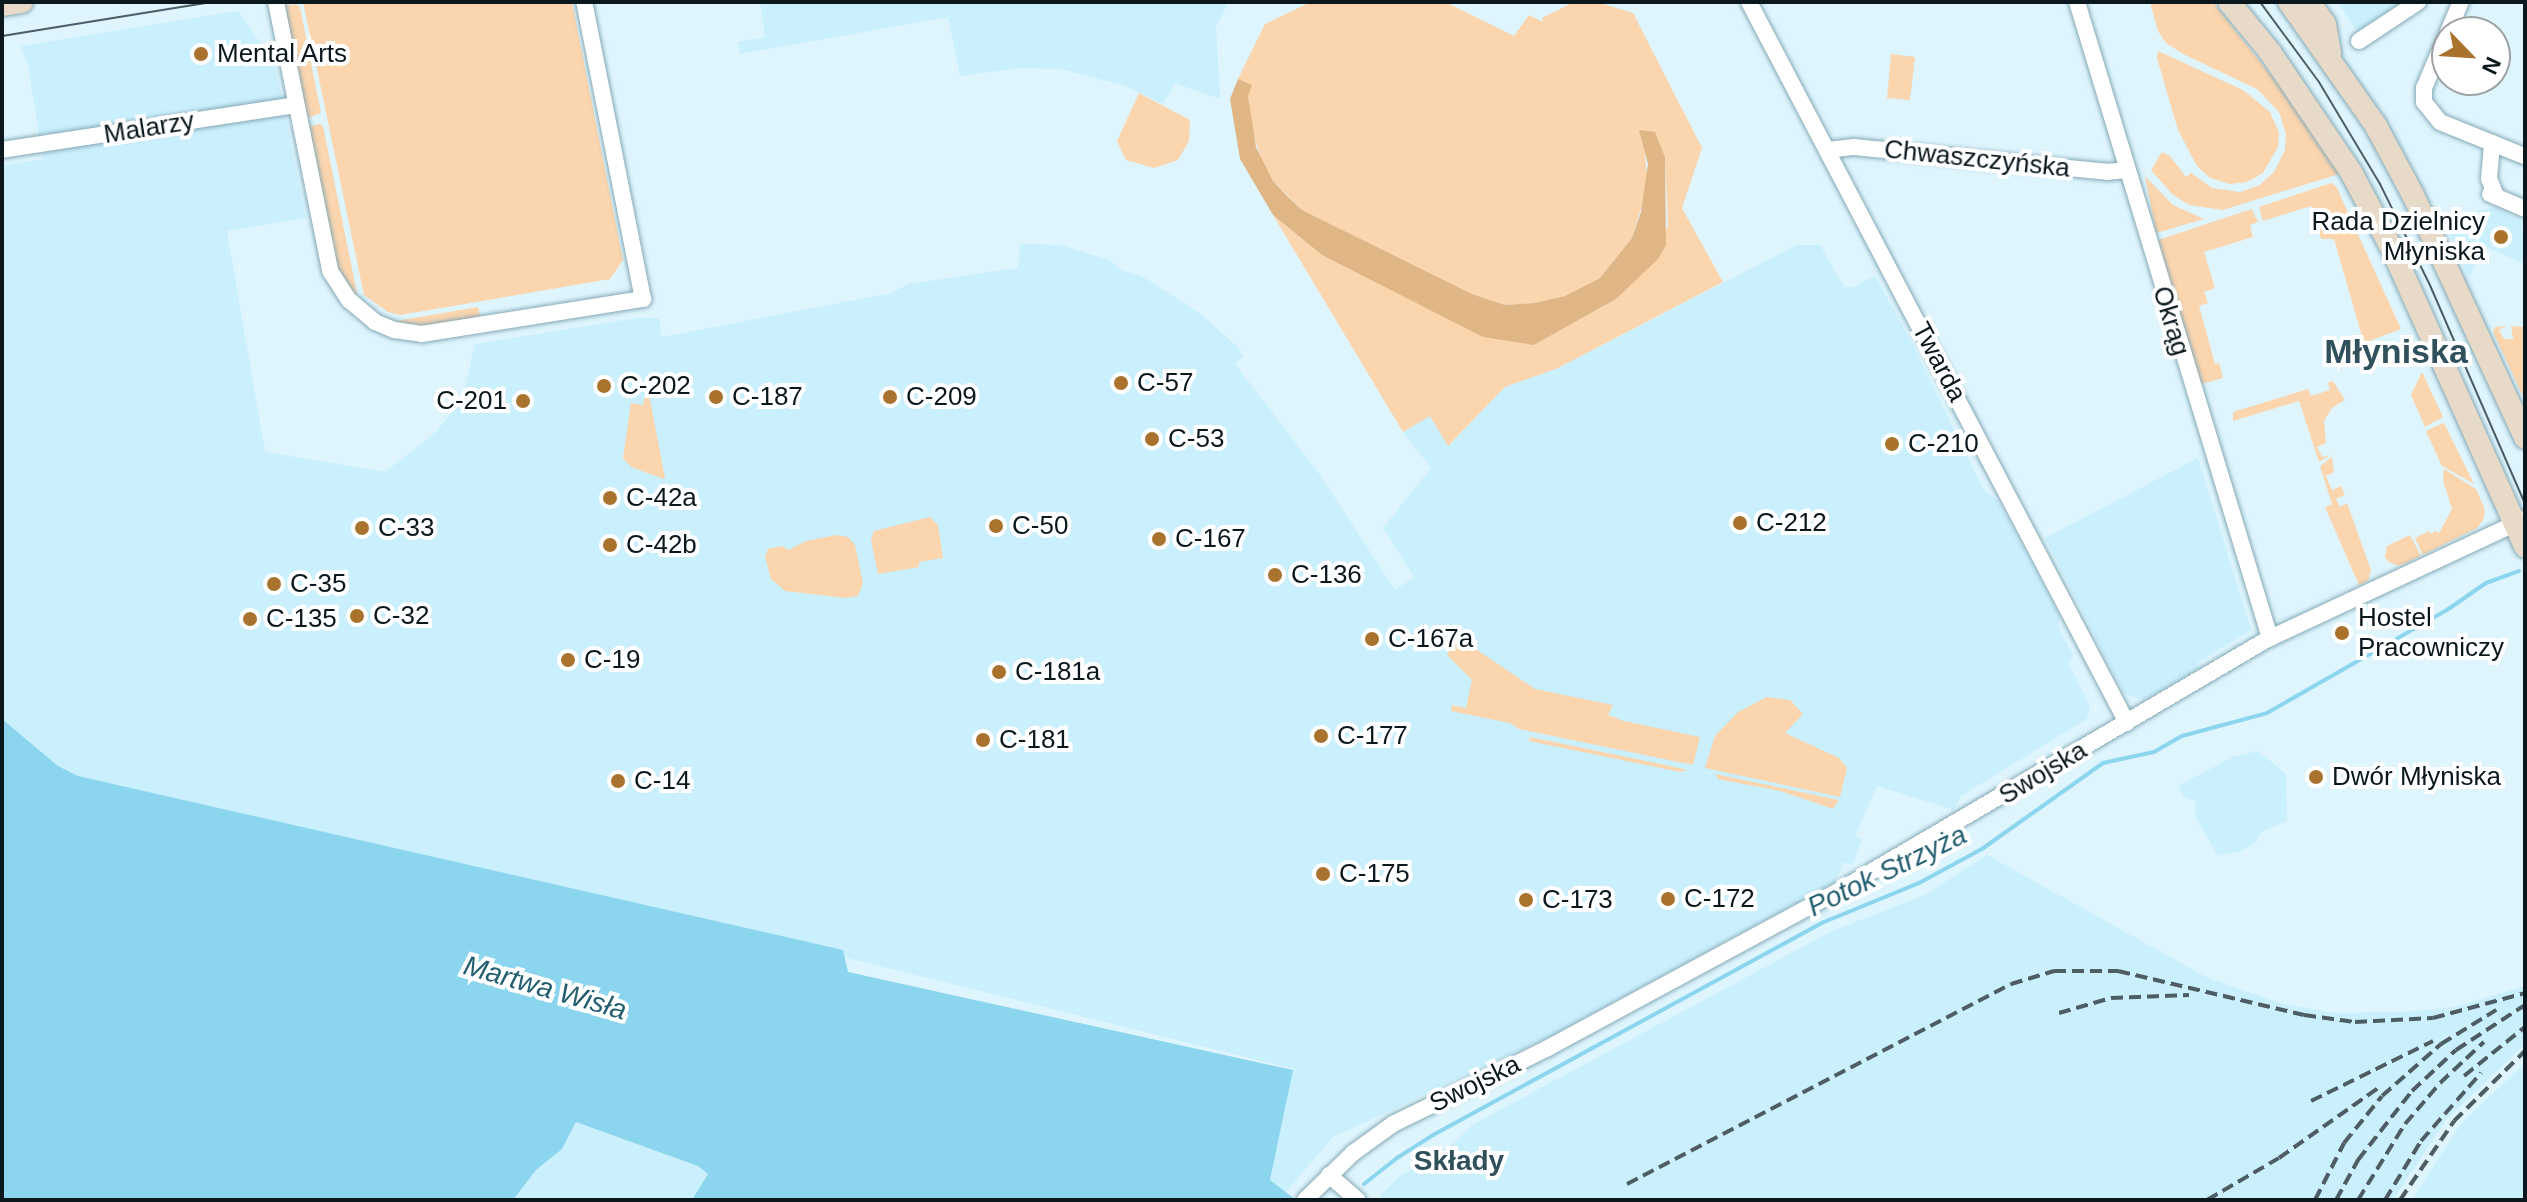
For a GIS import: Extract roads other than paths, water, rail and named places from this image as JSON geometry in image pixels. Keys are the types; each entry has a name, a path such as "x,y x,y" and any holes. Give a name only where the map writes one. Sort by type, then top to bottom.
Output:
{"main road":[{"path":"2,5 22,2"},
{"path":"2229,2 2270,52 2351,172 2392,249 2520,521 2525,547"},
{"path":"2289,2 2376,126 2413,195 2525,437"},
{"path":"2309,2 2325,24 2331,58"}],"street":[{"path":"276,2 330,271 349,300 375,322 407,333 436,333 643,299 584,2"},
{"name":"Twarda","path":"1749,2 2127,723"},
{"name":"Okrąg","path":"2077,2 2125,170 2270,638"},
{"path":"2359,41 2418,2"},
{"path":"2431,72 2424,88 2424,102 2440,122 2525,156"},
{"name":"Malarzy","path":"2,150 296,105"},
{"path":"2492,143 2489,179 2493,195 2525,209"},
{"name":"Chwaszczyńska","path":"1828,150 1846,146 2107,172 2125,170"},
{"name":"Swojska","path":"1305,1200 1329,1175 1393,1124 1548,1048 1840,890 2270,638 2520,521"},
{"path":"1329,1175 1358,1200"}],"water":[{"name":"Martwa Wisła","path":"2,719 58,766 78,776 843,950 848,972 1293,1070 1270,1180 1296,1200 692,1200 708,1174 698,1166 576,1122 562,1149 536,1170 513,1200 2,1200"}],"waterway":[{"name":"Potok Strzyża","path":"1364,1184 1433,1135 1824,922 1919,883 1982,849 2103,763 2154,752 2182,736 2267,713 2447,610 2486,583 2519,571"}],"tram line":[{"path":"2,36 213,2"},
{"path":"2260,2 2319,82 2380,184 2429,283 2525,504"}],"railway":[{"path":"1627,1184 2011,984 2054,971 2118,971 2304,1015 2355,1022 2433,1018 2525,993"},
{"path":"2059,1013 2111,998 2189,995"},
{"path":"2336,1200 2358,1160 2412,1091 2456,1050 2525,1005"},
{"path":"2315,1200 2344,1143 2382,1096 2441,1044 2496,1010"},
{"path":"2464,1076 2525,1027"},
{"path":"2311,1101 2433,1041"},
{"path":"2358,1200 2405,1124 2440,1083 2484,1042"},
{"path":"2400,1200 2454,1121 2525,1051"},
{"path":"2385,1200 2421,1141 2481,1073"},
{"path":"2207,1200 2279,1158 2381,1086"}],"place":[{"name":"Mental Arts","path":"201,54"},
{"name":"Rada Dzielnicy Młyniska","path":"2501,237"},
{"name":"C-57","path":"1121,383"},
{"name":"C-202","path":"604,386"},
{"name":"C-187","path":"716,397"},
{"name":"C-209","path":"890,397"},
{"name":"C-201","path":"523,401"},
{"name":"C-53","path":"1152,439"},
{"name":"C-210","path":"1892,444"},
{"name":"C-42a","path":"610,498"},
{"name":"C-212","path":"1740,523"},
{"name":"C-50","path":"996,526"},
{"name":"C-33","path":"362,528"},
{"name":"C-167","path":"1159,539"},
{"name":"C-42b","path":"610,545"},
{"name":"C-136","path":"1275,575"},
{"name":"C-35","path":"274,584"},
{"name":"C-32","path":"357,616"},
{"name":"C-135","path":"250,619"},
{"name":"Hostel Pracowniczy","path":"2342,633"},
{"name":"C-167a","path":"1372,639"},
{"name":"C-19","path":"568,660"},
{"name":"C-181a","path":"999,672"},
{"name":"C-177","path":"1321,736"},
{"name":"C-181","path":"983,740"},
{"name":"Dwór Młyniska","path":"2316,777"},
{"name":"C-14","path":"618,781"},
{"name":"C-175","path":"1323,874"},
{"name":"C-172","path":"1668,899"},
{"name":"C-173","path":"1526,900"}],"district":[{"name":"Młyniska","path":"2396,352"},
{"name":"Składy","path":"1459,1161"}]}
